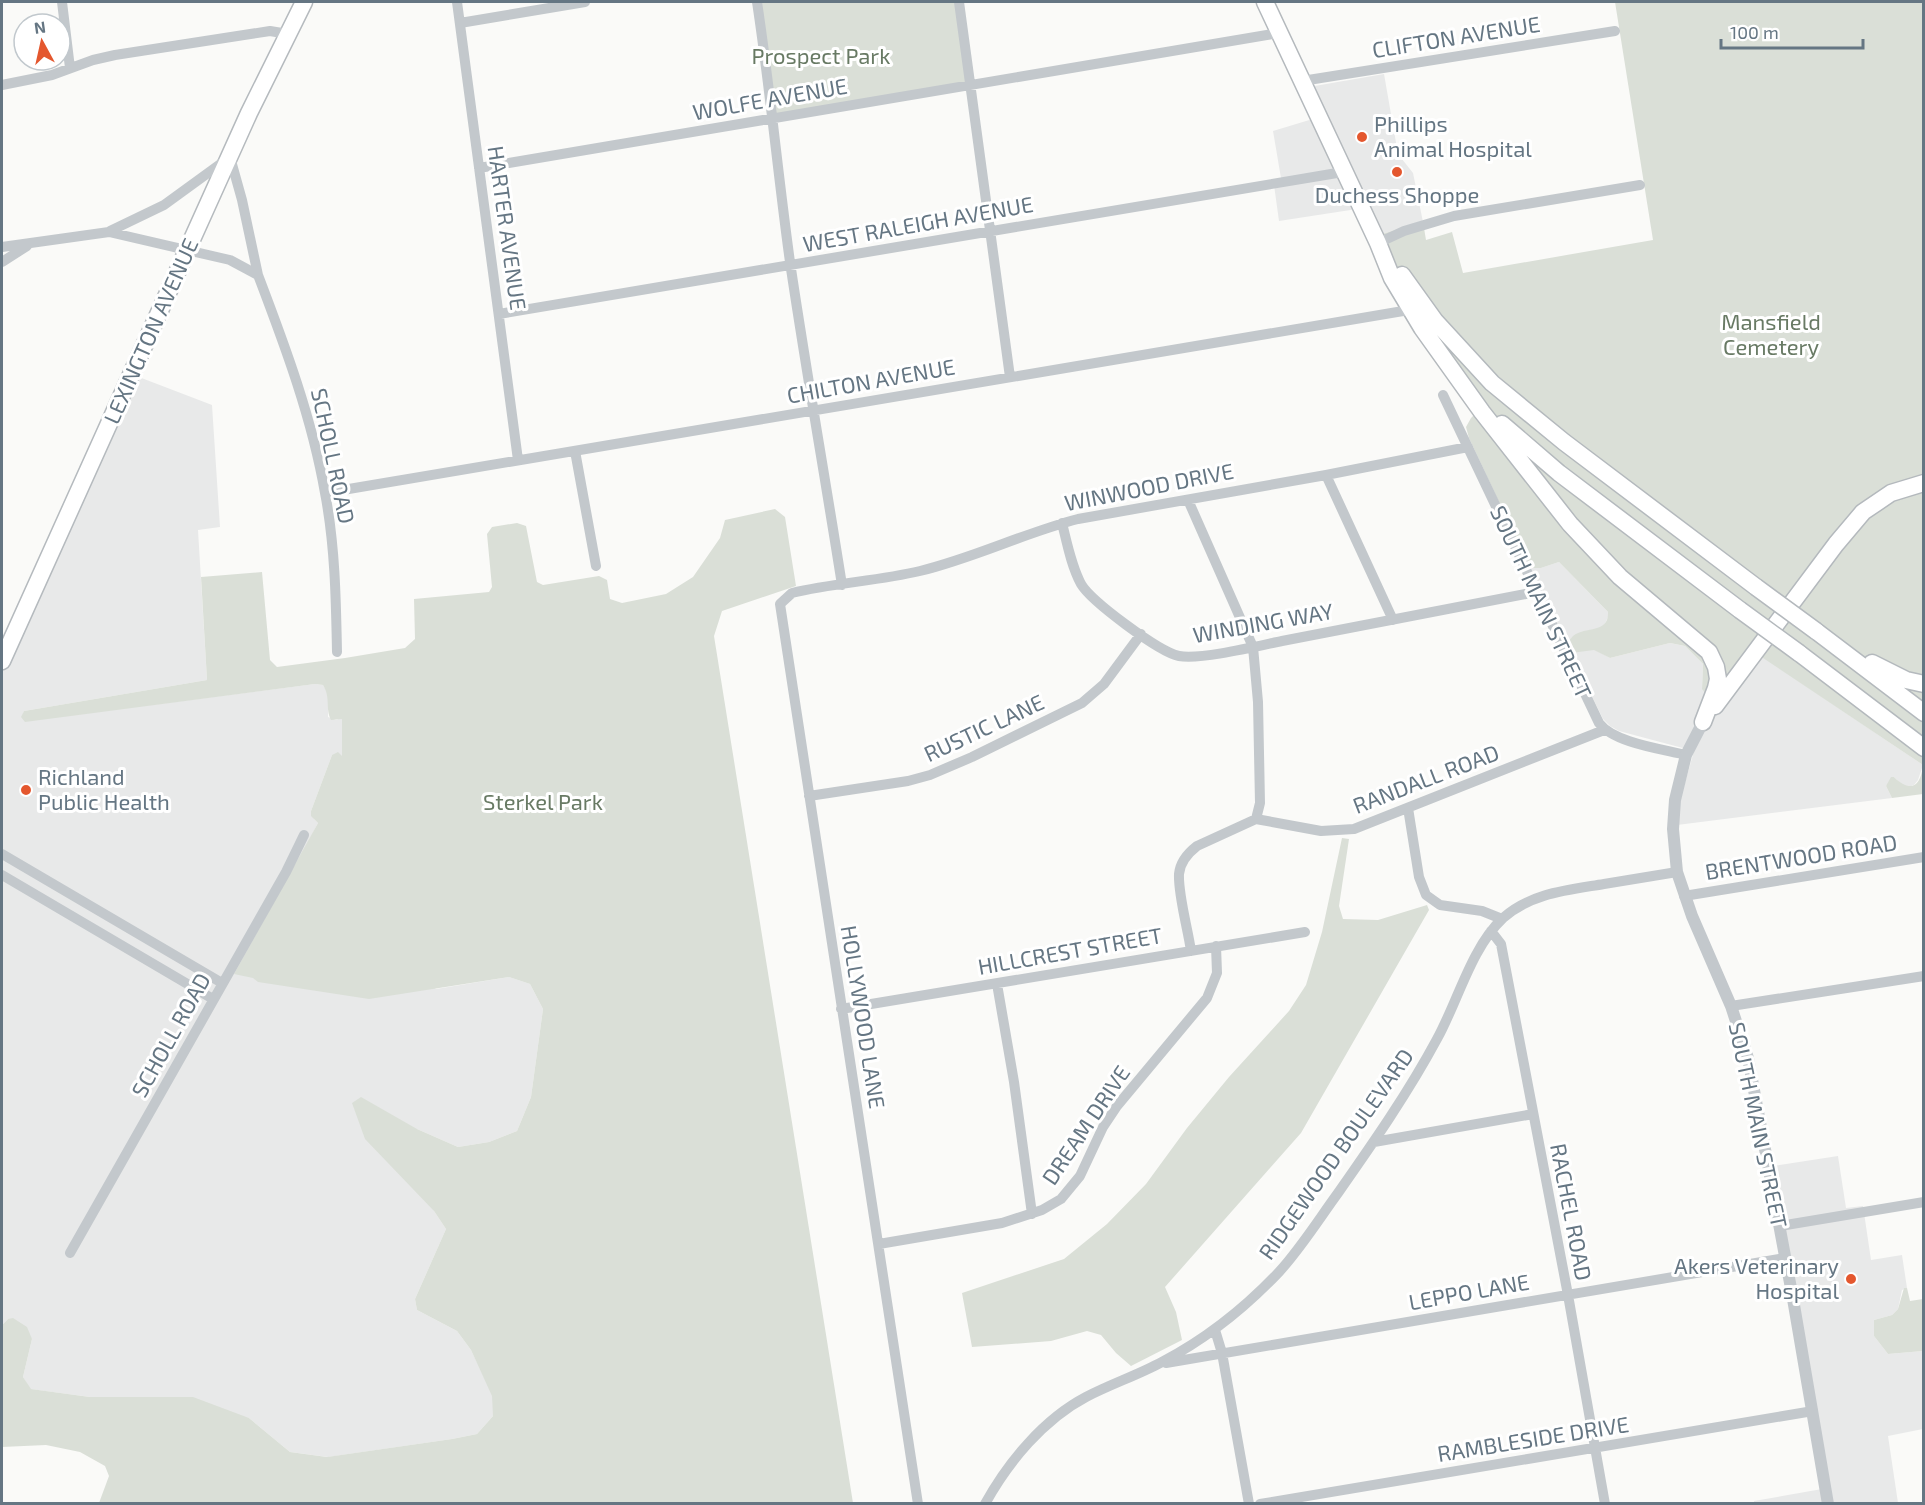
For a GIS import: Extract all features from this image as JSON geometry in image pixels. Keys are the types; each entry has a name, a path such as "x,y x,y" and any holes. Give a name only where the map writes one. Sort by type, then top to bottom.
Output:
{"main road":[{"name":"LEXINGTON AVENUE","path":"2,662 230,157 304,2"},
{"path":"1265,2 1378,243 1392,279 1418,309 1492,383 1555,435 1923,713"},
{"path":"1418,309 1435,347 1486,418 1589,546 1639,594 1709,652 1718,679 1703,722"},
{"path":"1460,379 1505,426 1543,460 1923,748"},
{"path":"1703,722 1863,512 1884,497 1908,486 1923,483"},
{"path":"1816,631 1890,674 1923,684"}],"street":[{"name":"HARTER AVENUE","path":"457,2 518,460"},
{"path":"460,23 585,2"},
{"path":"757,2 770,84 771,119 791,266 843,585"},
{"path":"958,2 1010,377"},
{"path":"72,67 115,55 247,34 270,31 288,34"},
{"name":"CLIFTON AVENUE","path":"1302,81 1615,31"},
{"name":"WOLFE AVENUE","path":"479,168 1279,33"},
{"path":"2,85 60,72"},
{"path":"2,247 110,232 164,205 230,157"},
{"name":"SCHOLL ROAD","path":"230,157 258,275 300,393 325,493 335,577 337,652"},
{"name":"WEST RALEIGH AVENUE","path":"499,314 1343,172"},
{"path":"1378,243 1404,231 1454,216 1640,185"},
{"path":"110,232 230,260 258,275"},
{"path":"2,262 30,244"},
{"name":"CHILTON AVENUE","path":"325,493 1418,309"},
{"name":"SOUTH MAIN STREET","path":"1443,395 1604,730"},
{"name":"WINWOOD DRIVE","path":"843,585 889,578 941,565 1062,523 1468,447"},
{"path":"575,451 596,566"},
{"path":"1326,475 1393,620"},
{"path":"1188,500 1254,647 1258,702 1260,803 1256,819 1205,841 1190,851 1185,859 1179,874 1191,951"},
{"name":"WINDING WAY","path":"1062,523 1072,560 1082,585 1099,603 1141,634 1168,652 1179,656 1204,655 1254,647 1536,592"},
{"name":"HOLLYWOOD LANE","path":"843,585 792,593 780,604 918,1503"},
{"name":"RUSTIC LANE","path":"809,796 908,781 930,775 1047,721 1094,694 1141,634"},
{"name":"SOUTH MAIN STREET","path":"1703,722 1686,755 1679,779 1673,815 1677,872 1684,896 1731,1006 1752,1074 1828,1503"},
{"path":"1604,730 1618,737 1686,755"},
{"name":"RANDALL ROAD","path":"1256,819 1310,829 1331,831 1354,829 1604,730"},
{"path":"1408,808 1419,877 1426,895 1440,905 1482,911 1502,919"},
{"name":"SCHOLL ROAD","path":"70,1253 286,872 304,835"},
{"path":"2,854 222,983"},
{"name":"BRENTWOOD ROAD","path":"1684,896 1923,857"},
{"name":"RIDGEWOOD BOULEVARD","path":"986,1503 1014,1461 1044,1428 1070,1406 1119,1380 1160,1364 1215,1330 1282,1269 1374,1142 1438,1037 1478,952 1491,930 1502,919 1516,908 1545,895 1677,872"},
{"path":"2,875 213,999"},
{"name":"RACHEL ROAD","path":"1491,930 1500,944 1568,1295 1605,1503"},
{"name":"HILLCREST STREET","path":"841,1009 1305,932"},
{"name":"DREAM DRIVE","path":"879,1244 1002,1223 1050,1207 1061,1199 1076,1183 1103,1127 1117,1106 1203,1005 1212,989 1217,973 1216,946"},
{"path":"1731,1006 1923,976"},
{"path":"997,984 1014,1082 1032,1214"},
{"path":"1374,1142 1533,1114"},
{"path":"1780,1226 1923,1202"},
{"name":"LEPPO LANE","path":"1160,1364 1785,1258"},
{"path":"1215,1330 1222,1353 1249,1503"},
{"name":"RAMBLESIDE DRIVE","path":"1260,1503 1813,1411"}],"shaded area":[{"path":"1384,74 1398,154 1413,173 1423,222 1368,238 1357,209 1279,221 1274,185 1282,184 1273,131 1316,118 1303,88"},
{"path":"131,374 212,405 220,527 198,530 207,680 24,711 22,717 26,721 315,684 323,685 328,693 328,717 336,720 342,718 342,757 332,755 311,811 318,823 297,863 436,989 509,977 530,984 543,1009 531,1097 517,1131 489,1142 458,1147 417,1129 434,1211 446,1229 415,1299 417,1310 457,1331 471,1350 493,1396 493,1416 477,1434 328,1457 290,1452 249,1418 30,1389 23,1377 32,1339 8,1319 2,1325 2,657"},
{"path":"1559,562 1608,612 1604,626 1566,642 1530,568 1541,568"},
{"path":"1670,643 1685,646 1703,664 1702,689 1760,655 1923,765 1918,780 1914,785 1908,787 1903,786 1894,777 1886,786 1892,798 1677,825 1681,797 1694,751 1619,731 1610,726 1603,719 1571,653 1594,649 1610,658"},
{"path":"1838,1156 1846,1208 1863,1206 1871,1260 1902,1255 1907,1288 1902,1290 1898,1309 1892,1315 1874,1320 1874,1336 1888,1354 1923,1351 1923,1429 1888,1436 1898,1503 1754,1504 1754,1501 1822,1489 1767,1167"}],"green space":[{"name":"Prospect Park","path":"757,2 959,2 969,85 771,119"},
{"name":"Mansfield Cemetery","path":"1615,2 1923,2 1923,765 1760,656 1707,695 1702,689 1703,664 1685,646 1670,643 1610,658 1594,650 1571,653 1566,642 1578,633 1601,627 1605,624 1608,612 1559,562 1541,568 1530,568 1469,438 1466,427 1476,413 1368,238 1423,222 1426,240 1452,232 1463,273 1653,240"},
{"name":"Sterkel Park","path":"775,509 785,517 796,586 722,611 714,636 853,1503 99,1503 109,1476 105,1466 80,1452 46,1445 2,1447 2,1325 8,1319 13,1318 27,1327 32,1339 23,1377 31,1389 90,1397 193,1397 249,1418 290,1452 327,1457 477,1434 493,1416 492,1396 471,1350 457,1331 417,1310 415,1299 446,1229 434,1211 365,1139 352,1103 361,1097 417,1129 458,1147 489,1142 517,1131 531,1097 543,1009 530,984 509,977 369,999 258,982 253,978 234,974 318,823 311,816 311,811 332,755 338,752 342,756 342,719 331,720 327,694 323,685 315,684 25,722 21,717 24,711 207,680 201,577 262,572 270,660 277,667 405,648 415,639 414,599 489,592 492,587 487,534 492,527 517,523 526,526 537,582 543,585 599,576 607,580 610,599 622,603 666,594 693,577 720,538 725,520"},
{"path":"1923,765 1923,794 1892,798 1886,786 1891,777 1905,785 1914,785 1920,778"},
{"path":"1342,838 1349,839 1339,906 1343,919 1378,920 1427,905 1429,910 1301,1133 1165,1287 1176,1312 1182,1340 1131,1366 1101,1335 1087,1331 1051,1341 972,1347 962,1293 1064,1259 1107,1224 1146,1184 1187,1128 1229,1077 1289,1011 1306,985 1322,932"},
{"path":"1904,1288 1907,1288 1910,1301 1923,1299 1923,1351 1888,1354 1874,1336 1874,1320 1892,1315 1898,1309"}],"place":[{"name":"Phillips Animal Hospital","path":"1362,137"},
{"name":"Duchess Shoppe","path":"1397,172"},
{"name":"Richland Public Health","path":"26,790"},
{"name":"Akers Veterinary Hospital","path":"1851,1279"}]}
